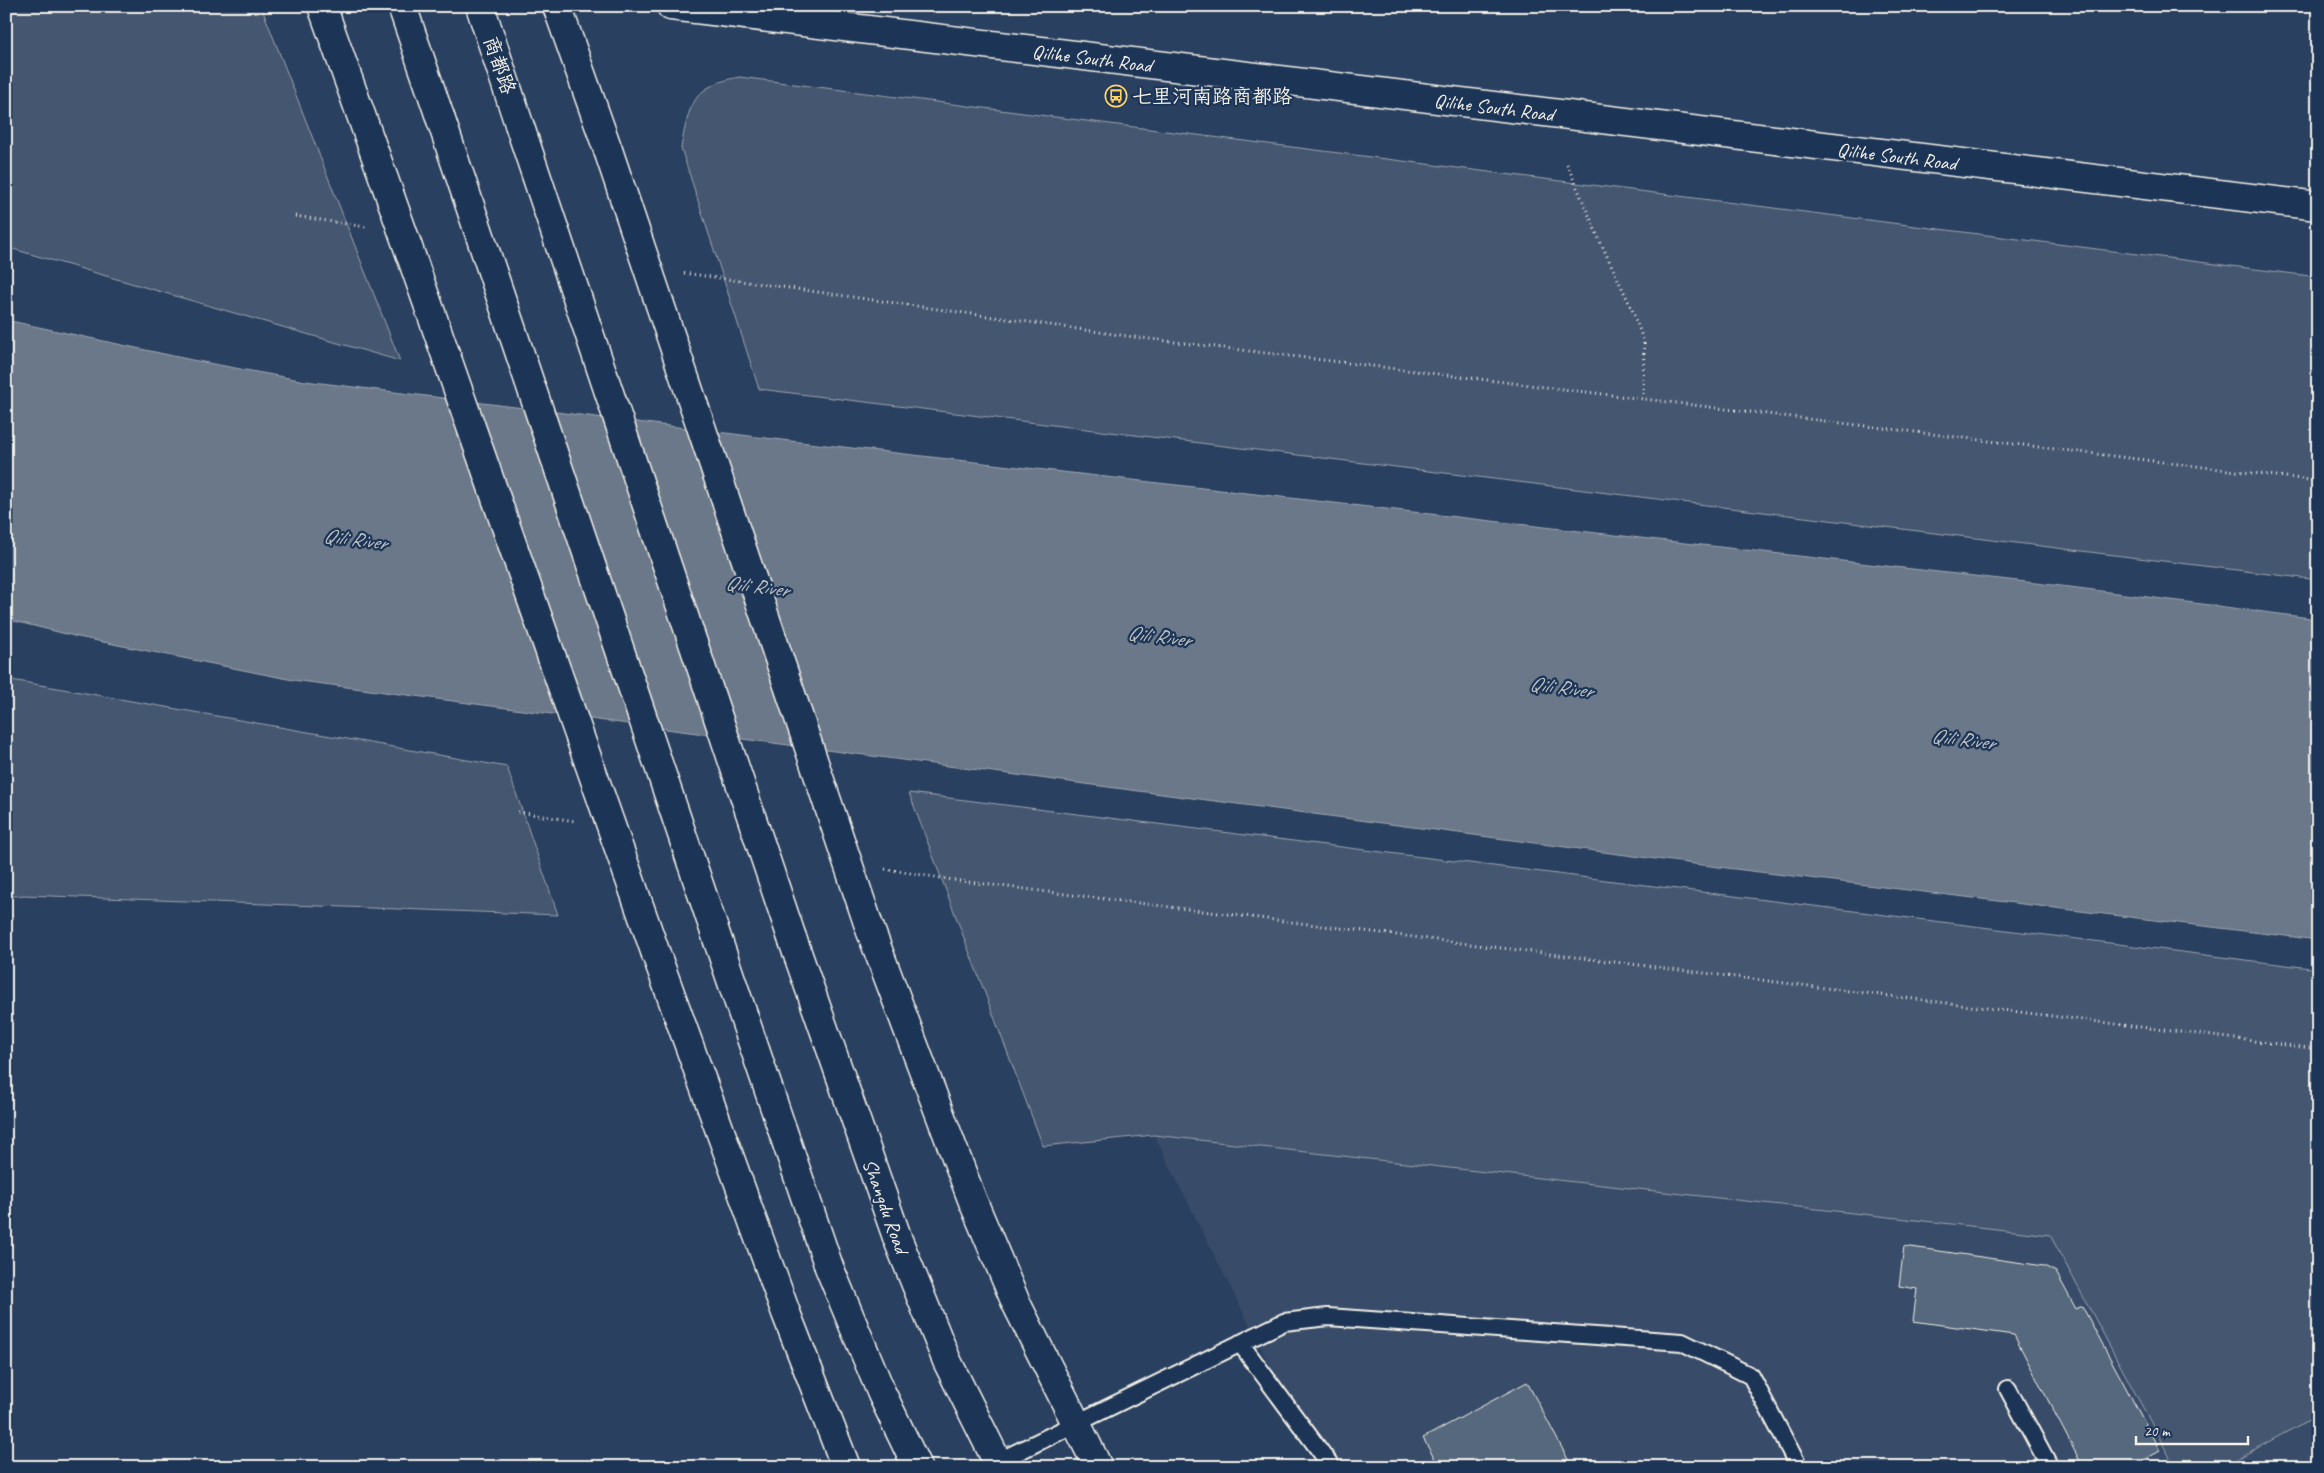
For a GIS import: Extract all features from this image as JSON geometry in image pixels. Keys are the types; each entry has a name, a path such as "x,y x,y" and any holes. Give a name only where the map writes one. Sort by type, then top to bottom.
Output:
{"street":[{"path":"322,6 656,954 786,1313 846,1467"},
{"path":"402,6 829,1267 882,1394 917,1467"},
{"name":"商都路","path":"480,6 792,938"},
{"path":"557,6 608,150 870,929 972,1199 1016,1303 1098,1467"},
{"name":"Qilihe South Road","path":"671,6 2318,206"},
{"name":"Shangdu Road","path":"792,938 898,1240 947,1361 999,1464"}],"lane":[{"path":"999,1464 1075,1424 1284,1322 1328,1317 1682,1342 1751,1376 1799,1467"},
{"path":"1240,1343 1332,1467"},
{"path":"2008,1389 2050,1467"}],"path":[{"path":"1567,164 1631,307 1644,342 1643,398"},
{"path":"295,216 374,228"},
{"path":"680,272 1134,336 2318,481"},
{"path":"518,812 577,821"},
{"path":"882,869 1010,888 2318,1049"}],"shaded area":[{"path":"6,6 261,6 400,361 6,247"},
{"path":"739,77 2318,277 2318,580 759,389 681,148 690,109 695,100 711,86"},
{"path":"6,679 507,767 558,915 24,895 6,897"},
{"path":"909,793 2318,969 2318,1415 2222,1467 2175,1467 2050,1235 1154,1135 1043,1146"},
{"path":"1154,1135 2050,1235 2175,1467 1321,1467"},
{"path":"2318,1415 2318,1467 2222,1467"}],"water":[{"name":"Qili River","path":"6,320 192,360 305,381 782,440 2070,587 2318,619 2318,940 1702,865 293,680 78,637 6,619"}],"building":[{"path":"1904,1246 2044,1266 2056,1272 2076,1309 2082,1306 2160,1451 2131,1467 2083,1467 2014,1335 1913,1321 1917,1289 1899,1286"},
{"path":"1527,1382 1572,1467 1439,1467 1423,1438"}],"place":[{"name":"七里河南路商都路","path":"1116,96"}]}
